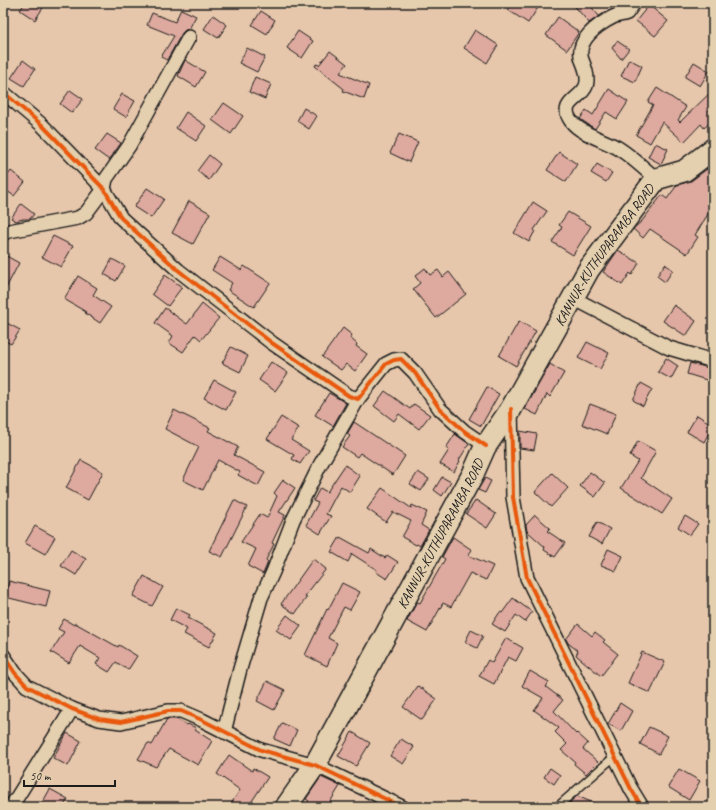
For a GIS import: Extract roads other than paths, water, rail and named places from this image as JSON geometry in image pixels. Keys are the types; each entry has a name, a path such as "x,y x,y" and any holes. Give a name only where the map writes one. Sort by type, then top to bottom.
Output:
{"main road":[{"name":"KANNUR-KUTHUPARAMBA ROAD","path":"286,807 315,765 474,474 486,446 511,409 589,269 656,179 684,171 713,149"}],"street":[{"path":"634,3 627,13 614,16 600,25 588,35 581,44 580,51 585,67 587,81 586,87 571,102 567,108 567,113 571,121 587,134 618,148 643,166 656,179"},
{"path":"3,233 78,218 86,213 104,189 106,179 129,146 189,37"},
{"path":"3,92 42,125 104,189 121,218 178,270 272,343 349,396 358,399"},
{"path":"573,298 669,348 713,361"},
{"path":"224,732 240,669 261,598 273,572 290,526 320,465 358,399 386,364 394,360 401,359 415,373 440,409 464,430 486,446"},
{"path":"511,409 512,497 526,578 642,807"},
{"path":"3,655 15,673 27,686 72,709 100,719 121,722 168,711 180,711 202,720 261,750 315,765 402,807"},
{"path":"11,807 72,709"}],"lane":[{"path":"557,807 615,756"}]}
